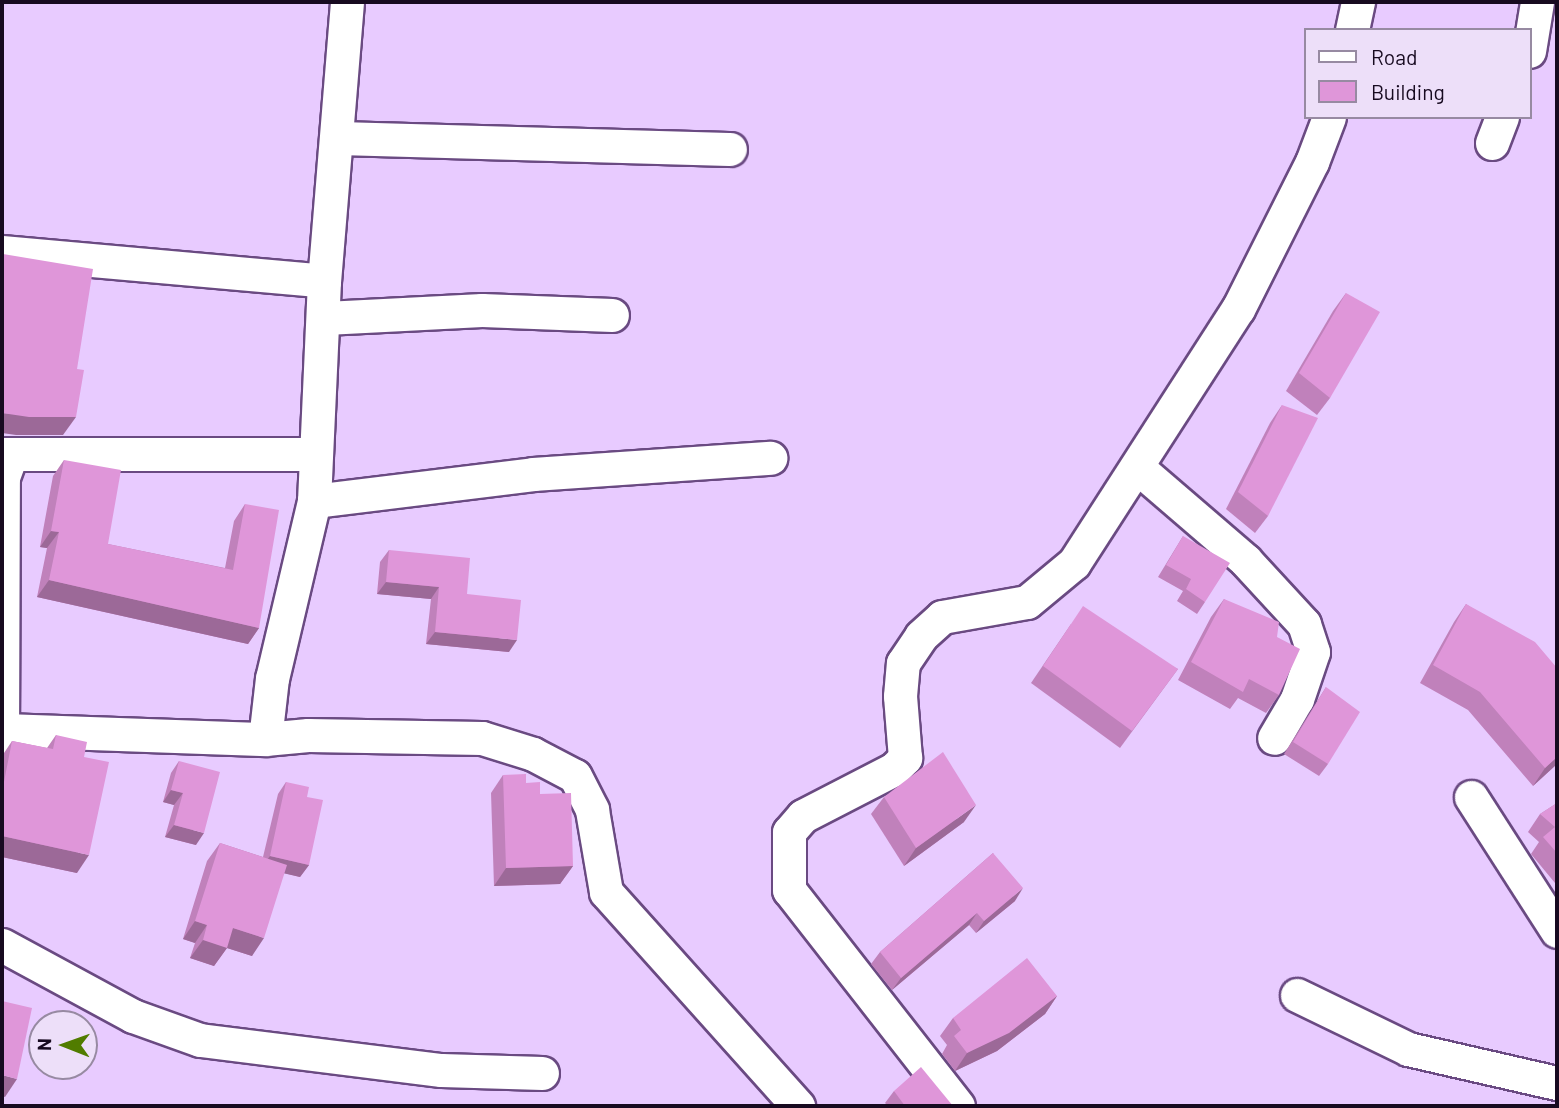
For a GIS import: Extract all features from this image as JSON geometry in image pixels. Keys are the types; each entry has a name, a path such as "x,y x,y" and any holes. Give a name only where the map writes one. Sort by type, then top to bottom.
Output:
{"street":[{"path":"265,739 272,678 314,501 325,318 324,281 338,138 347,2"},
{"path":"1352,28 1358,2"},
{"path":"1531,40 1538,2"},
{"path":"958,1106 789,890 789,832 803,816 894,769 905,758 900,696 904,663 920,636 942,617 1027,602 1048,588 1074,563 1238,309 1312,162 1328,119"},
{"path":"338,138 730,149"},
{"path":"2,252 324,281"},
{"path":"325,318 482,310 611,315"},
{"path":"316,454 6,455 3,733 265,739 307,735 482,738 533,754 575,776 592,810 606,892 798,1106"},
{"path":"314,501 533,474 769,458"},
{"path":"1137,467 1245,560 1304,624 1313,652 1297,699 1274,738"},
{"path":"1471,797 1557,931"},
{"path":"2,945 133,1016 200,1040 441,1070 542,1073"},
{"path":"1297,995 1408,1049 1557,1083"}],"building":[{"path":"3,254 93,269 77,369 84,370 76,417 29,417 2,413"},
{"path":"1346,293 1380,312 1330,398 1299,373"},
{"path":"1282,405 1318,418 1268,516 1238,492"},
{"path":"64,460 121,470 108,544 233,570 245,504 279,510 259,628 49,580 59,532 51,531"},
{"path":"1183,536 1230,563 1205,602 1186,589 1191,579 1166,565"},
{"path":"389,550 470,558 467,594 521,600 517,640 435,632 439,587 386,582"},
{"path":"1224,599 1279,622 1277,637 1300,649 1279,695 1249,679 1243,692 1191,662"},
{"path":"1466,604 1535,642 1557,668 1557,757 1545,768 1480,692 1433,665"},
{"path":"1083,606 1178,669 1132,731 1043,666"},
{"path":"1326,687 1360,712 1328,764 1293,742"},
{"path":"56,735 87,742 84,757 109,762 89,855 2,836 2,792 12,741 53,749"},
{"path":"943,752 976,805 916,848 884,797"},
{"path":"179,761 220,772 204,833 174,825 183,793 171,790"},
{"path":"526,774 526,783 540,782 540,794 571,793 573,866 506,868 503,775"},
{"path":"286,782 309,787 307,797 323,800 309,865 270,856"},
{"path":"1557,803 1557,853 1543,837 1555,827 1540,814"},
{"path":"220,843 287,865 264,938 233,928 227,948 203,940 207,925 195,921"},
{"path":"993,853 1023,888 984,921 977,913 901,978 880,952"},
{"path":"1027,958 1057,996 1009,1033 967,1053 954,1036 961,1030 953,1018"},
{"path":"2,1001 32,1008 28,1010 28,1027 17,1079 2,1075"},
{"path":"921,1067 953,1106 905,1106 894,1091"}]}
